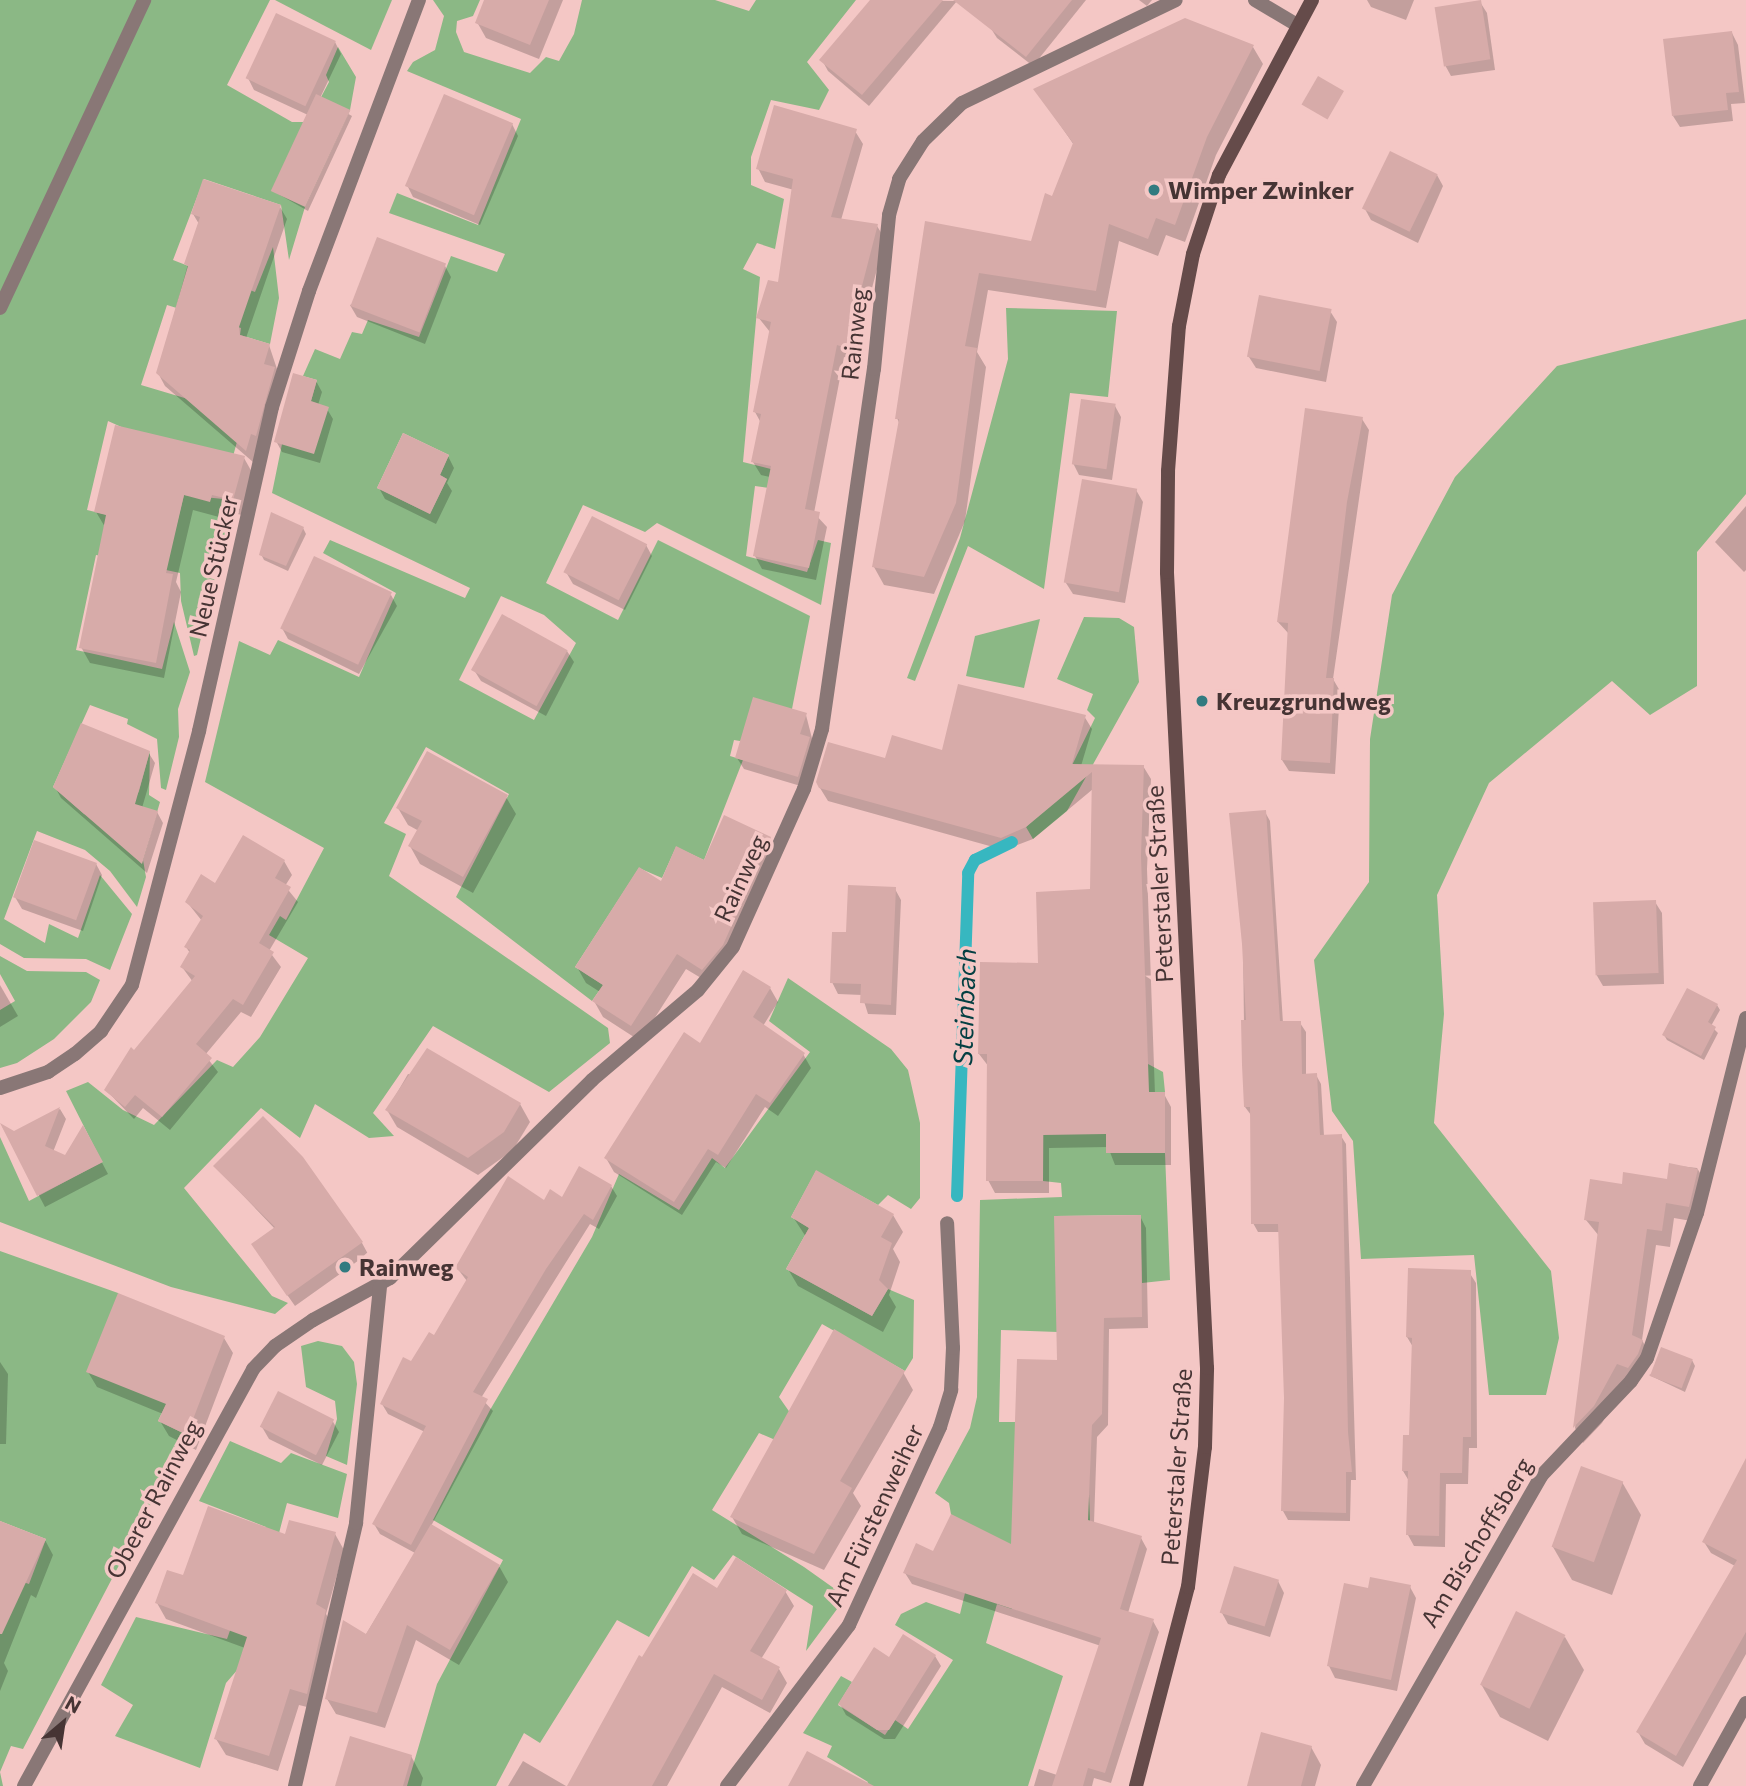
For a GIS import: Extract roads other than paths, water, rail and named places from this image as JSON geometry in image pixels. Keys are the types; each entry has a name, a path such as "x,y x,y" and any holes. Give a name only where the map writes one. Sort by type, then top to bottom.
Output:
{"main road":[{"name":"Peterstaler Straße","path":"1136,1786 1188,1587 1205,1447 1207,1368 1170,659 1167,515 1174,376 1185,287 1209,200 1312,0"}],"street":[{"path":"0,308 144,0"},
{"name":"Neue Stücker","path":"0,1088 48,1072 75,1054 101,1031 132,985 199,731 272,407 309,291 419,0"},
{"name":"Rainweg","path":"380,1287 592,1080 720,967 772,868 804,789 822,729 874,369 889,215 910,160 946,118 976,95 1176,0"},
{"path":"1255,0 1297,25"},
{"name":"Am Bischoffsberg","path":"1363,1786 1541,1476 1631,1381 1647,1358 1697,1213 1746,1018"},
{"name":"Am Fürstenweiher","path":"727,1786 849,1625 940,1427 951,1390 953,1348 947,1223"},
{"path":"295,1786 356,1523 380,1287"},
{"name":"Oberer Rainweg","path":"24,1786 253,1369 275,1346 313,1320 380,1287"},
{"path":"1700,1786 1746,1703"}],"waterway":[{"name":"Steinbach","path":"957,1196 968,873 975,860 1012,842"}],"place":[{"name":"Wimper Zwinker","path":"1154,190"},
{"name":"Kreuzgrundweg","path":"1202,701"},
{"name":"Rainweg","path":"345,1267"}]}
